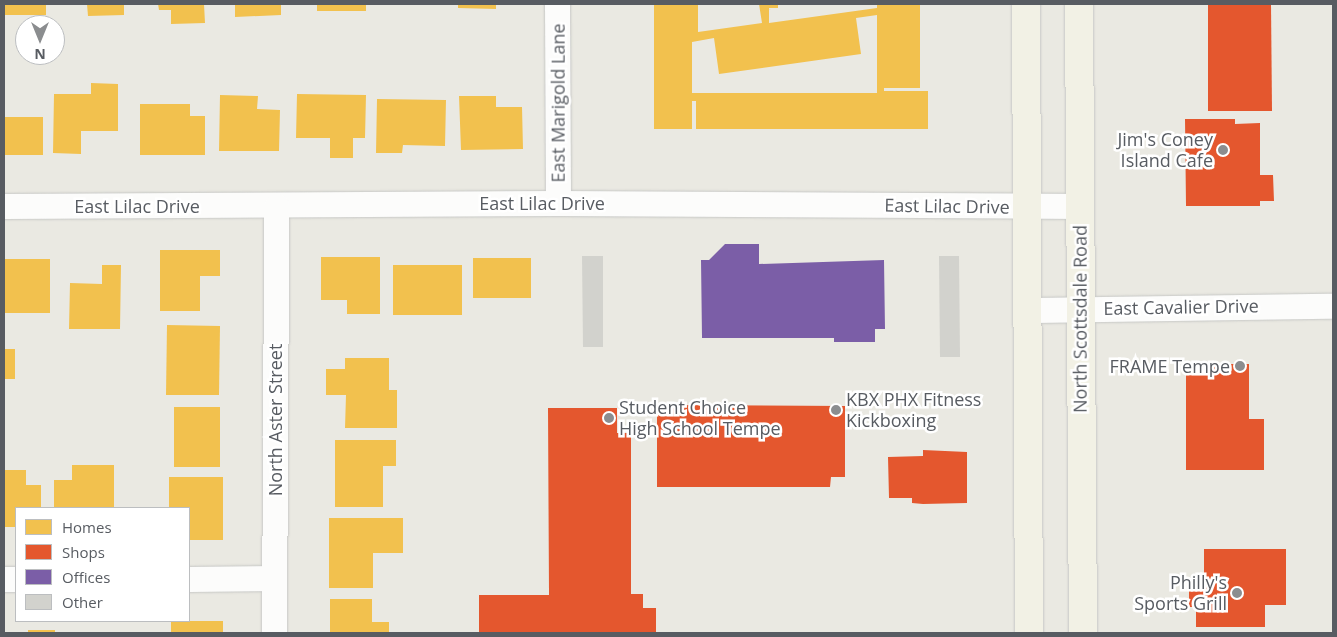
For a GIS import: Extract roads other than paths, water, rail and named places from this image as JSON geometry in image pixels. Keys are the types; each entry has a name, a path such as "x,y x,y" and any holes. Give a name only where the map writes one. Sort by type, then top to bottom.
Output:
{"main road":[{"path":"1026,4 1029,310 1029,633"},
{"name":"North Scottsdale Road","path":"1078,4 1083,633"}],"street":[{"name":"East Marigold Lane","path":"557,4 558,203"},
{"name":"East Lilac Drive","path":"4,206 558,203 1080,206"},
{"name":"North Aster Street","path":"274,633 276,206"},
{"name":"East Cavalier Drive","path":"1029,310 1333,306"},
{"path":"190,578 274,578"}],"place":[{"name":"Jim's Coney Island Cafe","path":"1223,150"},
{"name":"FRAME Tempe","path":"1240,366"},
{"name":"KBX PHX Fitness Kickboxing","path":"836,410"},
{"name":"Student Choice High School Tempe","path":"609,418"},
{"name":"Philly's Sports Grill","path":"1237,593"}]}
